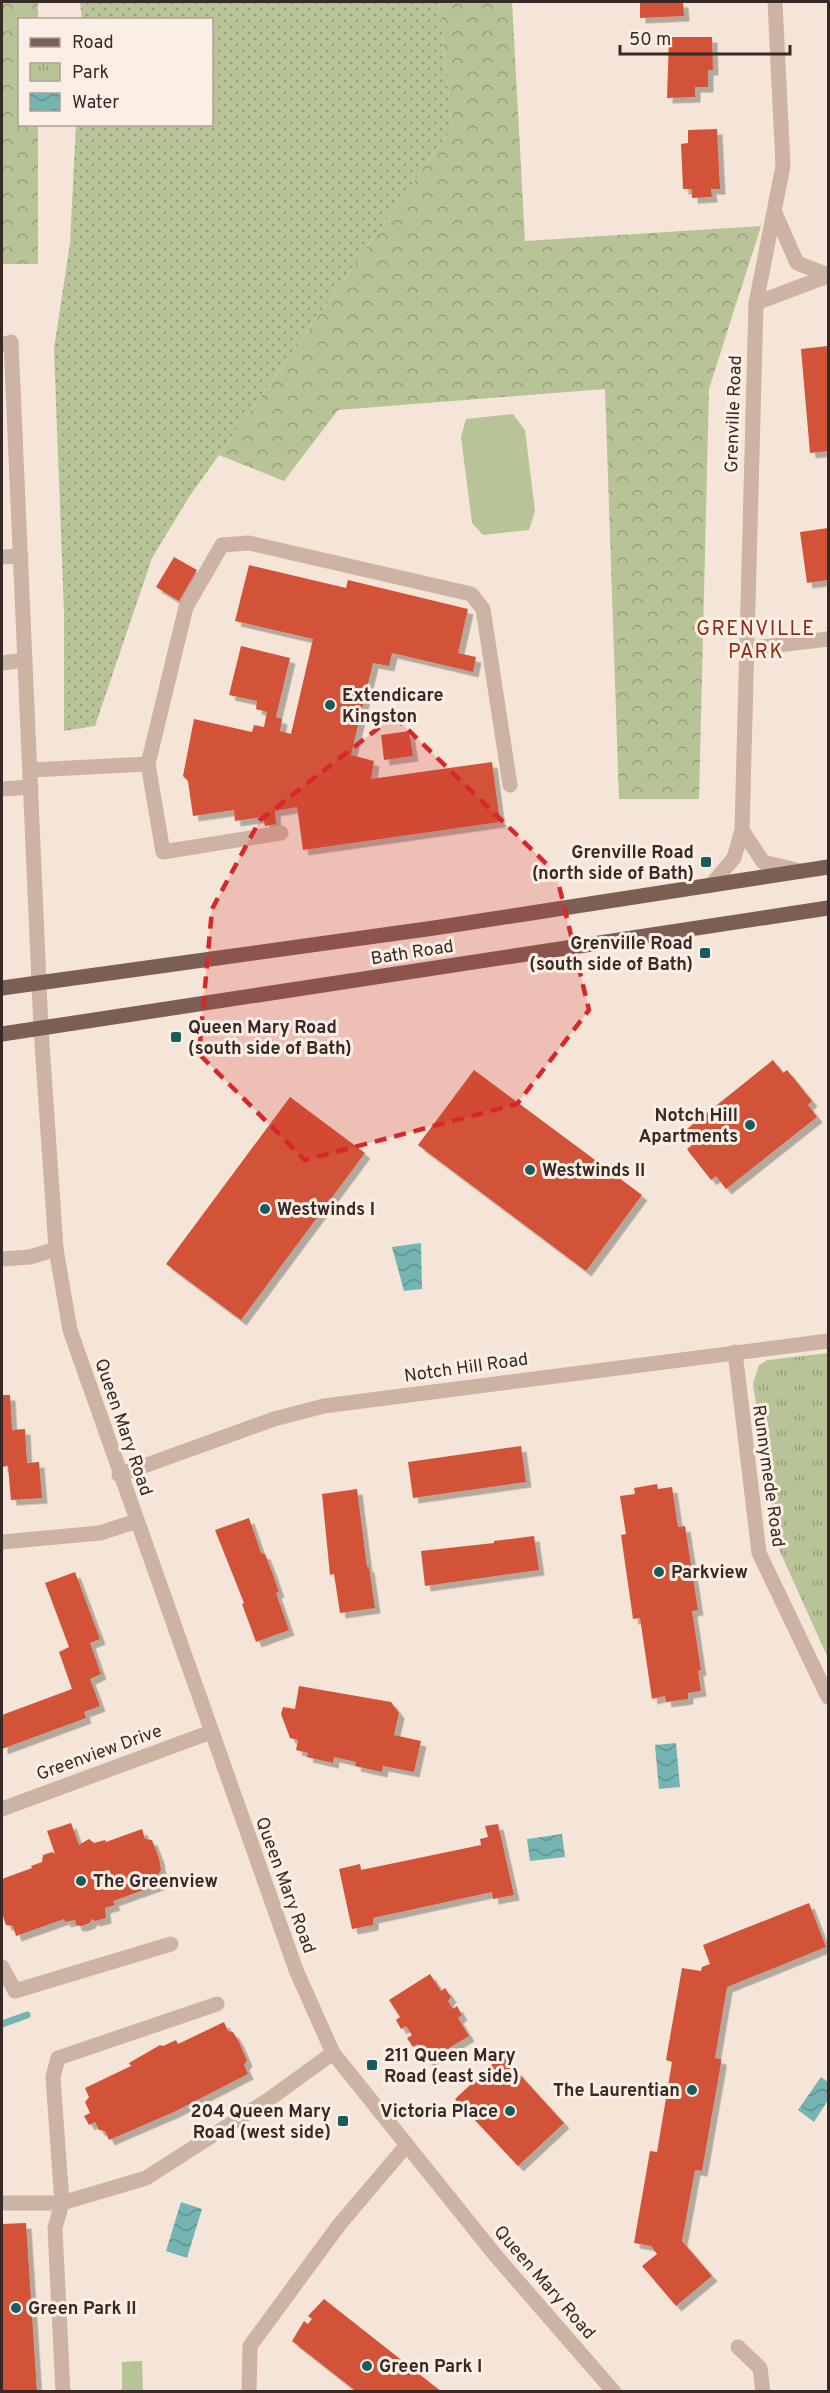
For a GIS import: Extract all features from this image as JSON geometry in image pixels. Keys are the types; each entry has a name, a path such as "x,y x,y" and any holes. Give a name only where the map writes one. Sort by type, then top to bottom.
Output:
{"main road":[{"name":"Bath Road","path":"2,988 434,928 828,867"},
{"name":"Bath Road","path":"2,1034 828,908"}],"street":[{"name":"Grenville Road","path":"711,885 734,858 742,830 756,303 783,166 775,2"},
{"path":"775,213 797,263 828,275"},
{"path":"756,303 828,275"},
{"name":"Queen Mary Road","path":"6,343 21,556 41,1029 56,1250 70,1330 119,1475 296,1970 333,2053 406,2146 614,2391"},
{"path":"281,833 163,852 148,764 186,607 222,545 249,543 471,594 483,609 510,785"},
{"path":"2,557 21,556"},
{"path":"745,650 828,639"},
{"path":"2,663 25,660"},
{"path":"31,770 148,764"},
{"path":"2,789 31,787"},
{"path":"742,830 763,862 800,871"},
{"path":"2,1259 30,1257 56,1250"},
{"name":"Notch Hill Road","path":"119,1475 274,1419 324,1406 828,1341"},
{"name":"Runnymede Road","path":"735,1352 759,1553 828,1698"},
{"path":"2,1542 100,1533 137,1521"},
{"name":"Greenview Drive","path":"2,1809 211,1732"},
{"path":"2,1967 15,1991 171,1944"},
{"path":"63,2391 55,2228 62,2203 53,2077 58,2058 217,2004"},
{"path":"2,2203 62,2203 146,2178 268,2100 333,2053"},
{"path":"249,2391 250,2346 339,2224 406,2146"},
{"path":"738,2347 760,2368 763,2391"}],"highlighted area":[{"path":"394,716 556,873 589,1010 517,1104 305,1160 199,1054 212,909 260,820"}],"green space":[{"path":"2,2 38,2 38,18 18,18 18,126 38,126 38,264 2,264"},
{"path":"80,2 439,2 452,128 189,497 152,558 95,726 64,731 64,612 54,349 70,243 76,126 213,126 213,18 82,18"},
{"path":"439,2 512,2 525,241 761,226 709,389 699,799 619,799 605,389 338,410 284,481 219,455 452,128"},
{"path":"513,414 525,430 535,511 529,530 483,535 472,523 461,437 466,419"},
{"path":"828,1353 828,1658 777,1545 753,1384 759,1365 768,1360"},
{"path":"142,2361 143,2391 122,2391 122,2362"}],"water":[{"path":"421,1243 422,1289 404,1291 392,1247"},
{"path":"676,1743 680,1787 659,1789 655,1745"},
{"path":"562,1834 565,1857 530,1861 527,1839"},
{"path":"821,2077 828,2082 828,2100 814,2122 798,2110"},
{"path":"181,2202 202,2209 187,2258 166,2251"}],"building":[{"path":"640,2 683,2 684,16 640,18"},
{"path":"669,37 712,37 713,70 708,70 708,87 695,87 695,97 667,98"},
{"path":"717,129 720,189 711,189 712,197 692,198 692,189 683,189 681,144 688,143 688,130"},
{"path":"828,346 828,451 810,453 801,349"},
{"path":"828,528 828,580 807,583 800,532"},
{"path":"174,557 197,570 179,601 156,587"},
{"name":"Extendicare Kingston","path":"249,565 346,588 348,580 468,609 458,653 476,657 473,672 392,653 389,666 373,663 351,755 374,761 371,779 492,762 500,822 303,850 297,807 275,811 276,824 265,826 263,817 235,821 234,810 193,816 188,781 183,776 194,719 252,732 254,725 264,727 267,712 256,709 257,701 229,695 241,646 290,658 276,717 282,719 280,731 291,734 313,639 235,621"},
{"path":"409,731 413,756 384,760 381,735"},
{"name":"Notch Hill Apartments","path":"773,1060 783,1073 787,1070 812,1101 808,1105 817,1117 726,1189 716,1176 711,1180 689,1152 687,1149 692,1145 682,1133"},
{"name":"Westwinds II","path":"474,1070 642,1195 586,1271 418,1145"},
{"name":"Westwinds I","path":"290,1097 365,1153 241,1320 166,1264"},
{"path":"2,1395 10,1395 12,1430 25,1429 27,1463 39,1462 42,1498 11,1500 8,1466 2,1467"},
{"path":"521,1446 526,1482 413,1498 408,1462"},
{"name":"Parkview","path":"657,1484 658,1489 672,1487 678,1527 685,1526 698,1610 692,1611 701,1670 698,1671 701,1691 688,1693 688,1699 666,1702 665,1696 652,1699 640,1618 633,1619 621,1535 626,1534 620,1496 635,1494 634,1488"},
{"path":"357,1489 375,1608 340,1613 334,1574 330,1575 322,1494"},
{"path":"249,1518 261,1553 265,1554 272,1572 279,1592 276,1593 289,1630 256,1642 242,1604 244,1603 215,1530"},
{"path":"534,1536 539,1570 425,1586 421,1551"},
{"path":"75,1572 100,1639 90,1643 101,1674 90,1679 100,1706 84,1712 86,1718 2,1749 2,1715 72,1689 59,1652 69,1647 45,1583"},
{"path":"299,1686 391,1702 399,1713 394,1735 421,1741 414,1772 383,1766 382,1772 355,1766 356,1762 334,1757 333,1763 307,1757 308,1753 296,1750 298,1740 290,1738 281,1714 283,1707 295,1709"},
{"name":"The Greenview","path":"71,1823 79,1845 89,1839 94,1843 105,1840 106,1842 142,1829 145,1839 152,1840 159,1858 161,1870 158,1875 161,1884 113,1901 115,1905 105,1908 106,1918 95,1921 92,1919 90,1923 81,1926 76,1925 75,1920 65,1922 64,1919 16,1936 13,1926 6,1925 2,1913 2,1879 32,1868 31,1866 42,1862 43,1855 52,1852 55,1854 47,1831"},
{"path":"498,1824 514,1895 493,1899 492,1892 373,1918 373,1925 352,1929 339,1869 360,1864 361,1870 481,1845 480,1839 488,1837 485,1826"},
{"name":"The Laurentian","path":"809,1903 826,1947 727,1987 715,2058 721,2059 721,2063 702,2171 695,2170 682,2241 712,2276 676,2306 642,2266 657,2254 651,2246 634,2243 650,2151 657,2152 672,2062 666,2060 682,1968 701,1971 702,1967 710,1964 703,1945"},
{"path":"430,1974 441,1991 445,1988 451,1997 448,2001 453,2009 457,2006 462,2015 458,2018 469,2036 428,2061 417,2044 413,2047 407,2038 412,2035 406,2026 401,2029 396,2020 400,2017 389,2000"},
{"path":"224,2022 228,2031 233,2032 239,2042 247,2061 244,2065 248,2074 174,2112 109,2140 105,2131 99,2130 95,2122 89,2125 84,2116 90,2113 85,2102 89,2097 85,2088 131,2066 129,2063 160,2045 163,2046 176,2040 178,2044"},
{"name":"Victoria Place","path":"502,2055 564,2123 518,2166 455,2099"},
{"name":"Green Park II","path":"26,2223 37,2392 2,2392 2,2224"},
{"name":"Green Park I","path":"324,2299 442,2392 357,2392 292,2341 304,2321 308,2324 312,2319 308,2316"}],"waterway":[{"path":"2,2024 27,2015"}],"place":[{"name":"Extendicare Kingston","path":"330,705"},
{"name":"Grenville Road (north side of Bath)","path":"706,862"},
{"name":"Grenville Road (south side of Bath)","path":"705,953"},
{"name":"Queen Mary Road (south side of Bath)","path":"176,1037"},
{"name":"Notch Hill Apartments","path":"750,1125"},
{"name":"Westwinds II","path":"530,1170"},
{"name":"Westwinds I","path":"265,1209"},
{"name":"Parkview","path":"659,1572"},
{"name":"The Greenview","path":"81,1881"},
{"name":"211 Queen Mary Road (east side)","path":"372,2065"},
{"name":"The Laurentian","path":"692,2090"},
{"name":"Victoria Place","path":"510,2111"},
{"name":"204 Queen Mary Road (west side)","path":"343,2121"},
{"name":"Green Park II","path":"16,2308"},
{"name":"Green Park I","path":"367,2366"}],"district":[{"name":"GRENVILLE PARK","path":"756,640"}]}
